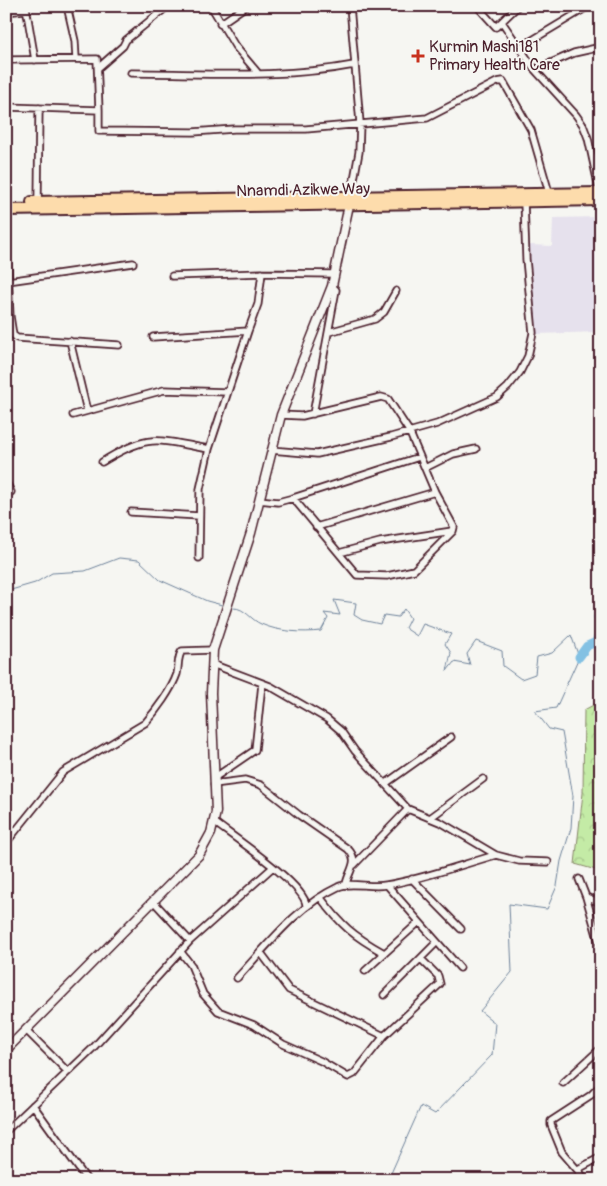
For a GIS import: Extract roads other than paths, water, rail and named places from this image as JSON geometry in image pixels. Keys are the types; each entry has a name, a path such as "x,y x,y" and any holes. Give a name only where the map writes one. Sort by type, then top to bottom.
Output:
{"highway":[{"name":"Nnamdi Azikwe Way","path":"6,210 350,200 524,201 601,192"},
{"name":"Nnamdi Azikwe Way","path":"6,203 550,197 601,200"}],"street":[{"path":"67,6 76,59"},
{"path":"98,68 123,46 126,40 168,6"},
{"path":"211,6 220,24 257,72"},
{"path":"220,24 246,6"},
{"path":"6,1050 27,1031 91,962 154,902 199,855 214,822 216,812 211,693 213,650 251,533 281,415 332,286 359,152 360,124 350,6"},
{"path":"477,6 496,27 518,6"},
{"path":"519,48 589,6"},
{"path":"6,12 24,10 26,7 35,60"},
{"path":"502,22 535,70 583,125 601,192"},
{"path":"535,70 574,54 601,47"},
{"path":"6,60 97,60 99,131 194,132 234,129 306,129 427,118 497,82 503,82 531,130 550,197"},
{"path":"131,73 319,72 354,65"},
{"path":"6,107 99,110"},
{"path":"38,202 39,108"},
{"path":"271,450 317,454 437,424 496,397 520,372 528,356 533,333 526,259 524,201"},
{"path":"6,228 8,316 11,332 17,338 119,344"},
{"path":"8,281 133,263"},
{"path":"172,276 262,273 334,274"},
{"path":"199,558 200,489 209,449 258,304 262,273"},
{"path":"313,414 336,290 332,286"},
{"path":"329,332 375,319 384,312 396,291"},
{"path":"153,337 248,331"},
{"path":"70,340 87,411"},
{"path":"73,415 164,390 227,392"},
{"path":"281,415 298,416 313,414 384,397 410,432 435,492 454,527 453,531 414,570 408,573 387,576 357,575 293,498"},
{"path":"102,462 126,447 147,440 209,449"},
{"path":"425,468 452,454 476,449"},
{"path":"259,500 278,502 293,498 420,457"},
{"path":"6,482 11,492"},
{"path":"316,527 435,492"},
{"path":"131,512 199,516"},
{"path":"339,553 380,542 453,531"},
{"path":"6,843 62,772 145,723 155,713 176,676 179,655 182,651 213,650"},
{"path":"212,664 262,684 334,724 408,809 430,818 496,855 519,861 548,862"},
{"path":"214,781 255,750 262,684"},
{"path":"385,784 451,737"},
{"path":"430,818 483,779"},
{"path":"214,781 245,780 261,785 299,816 348,849 352,854 354,865"},
{"path":"346,884 354,865 408,809"},
{"path":"214,822 273,867 298,890 306,900 306,905"},
{"path":"237,978 306,905 346,884 363,887 387,885 496,855"},
{"path":"6,1131 92,1048 190,941 273,867"},
{"path":"412,878 461,929"},
{"path":"579,879 601,949"},
{"path":"387,885 460,968"},
{"path":"320,897 341,925 358,938 384,953"},
{"path":"586,897 601,903"},
{"path":"154,902 190,941"},
{"path":"365,971 419,922"},
{"path":"384,995 437,942"},
{"path":"180,951 191,965 203,994 218,1011 254,1025 283,1044 321,1061 348,1077 354,1074 384,1036 440,984 438,976 421,959"},
{"path":"261,953 289,990 384,1036"},
{"path":"27,1031 68,1072"},
{"path":"563,1083 601,1048"},
{"path":"586,1180 562,1152 554,1136 552,1121 591,1095 601,1085"},
{"path":"33,1105 87,1180"},
{"path":"578,1169 601,1157"}],"waterway":[{"path":"6,589 11,590 35,583 52,573 85,571 119,558 139,560 160,580 207,601 222,605"},
{"path":"234,608 241,610 257,622 268,627 306,632 321,631 328,618 324,613 340,615 334,600 356,603 354,615 362,620 380,624 384,615 398,617 404,609 410,618 405,628 417,636 423,624 451,634 445,644 451,653 447,671 454,662 470,665 467,654 476,641 502,651 503,666 521,679 535,674 537,657 552,653 571,635 579,657 556,708 535,711 549,729 562,732 573,796 571,828 561,861 557,886 547,909 509,904 512,972 480,1011 495,1023 492,1055 435,1114 421,1106 388,1180"},
{"path":"601,610 598,617 601,624"},
{"path":"579,657 587,646 596,642 601,629"}],"place":[{"name":"Kurmin Mashi181 Primary Health Care","path":"418,56"}]}
